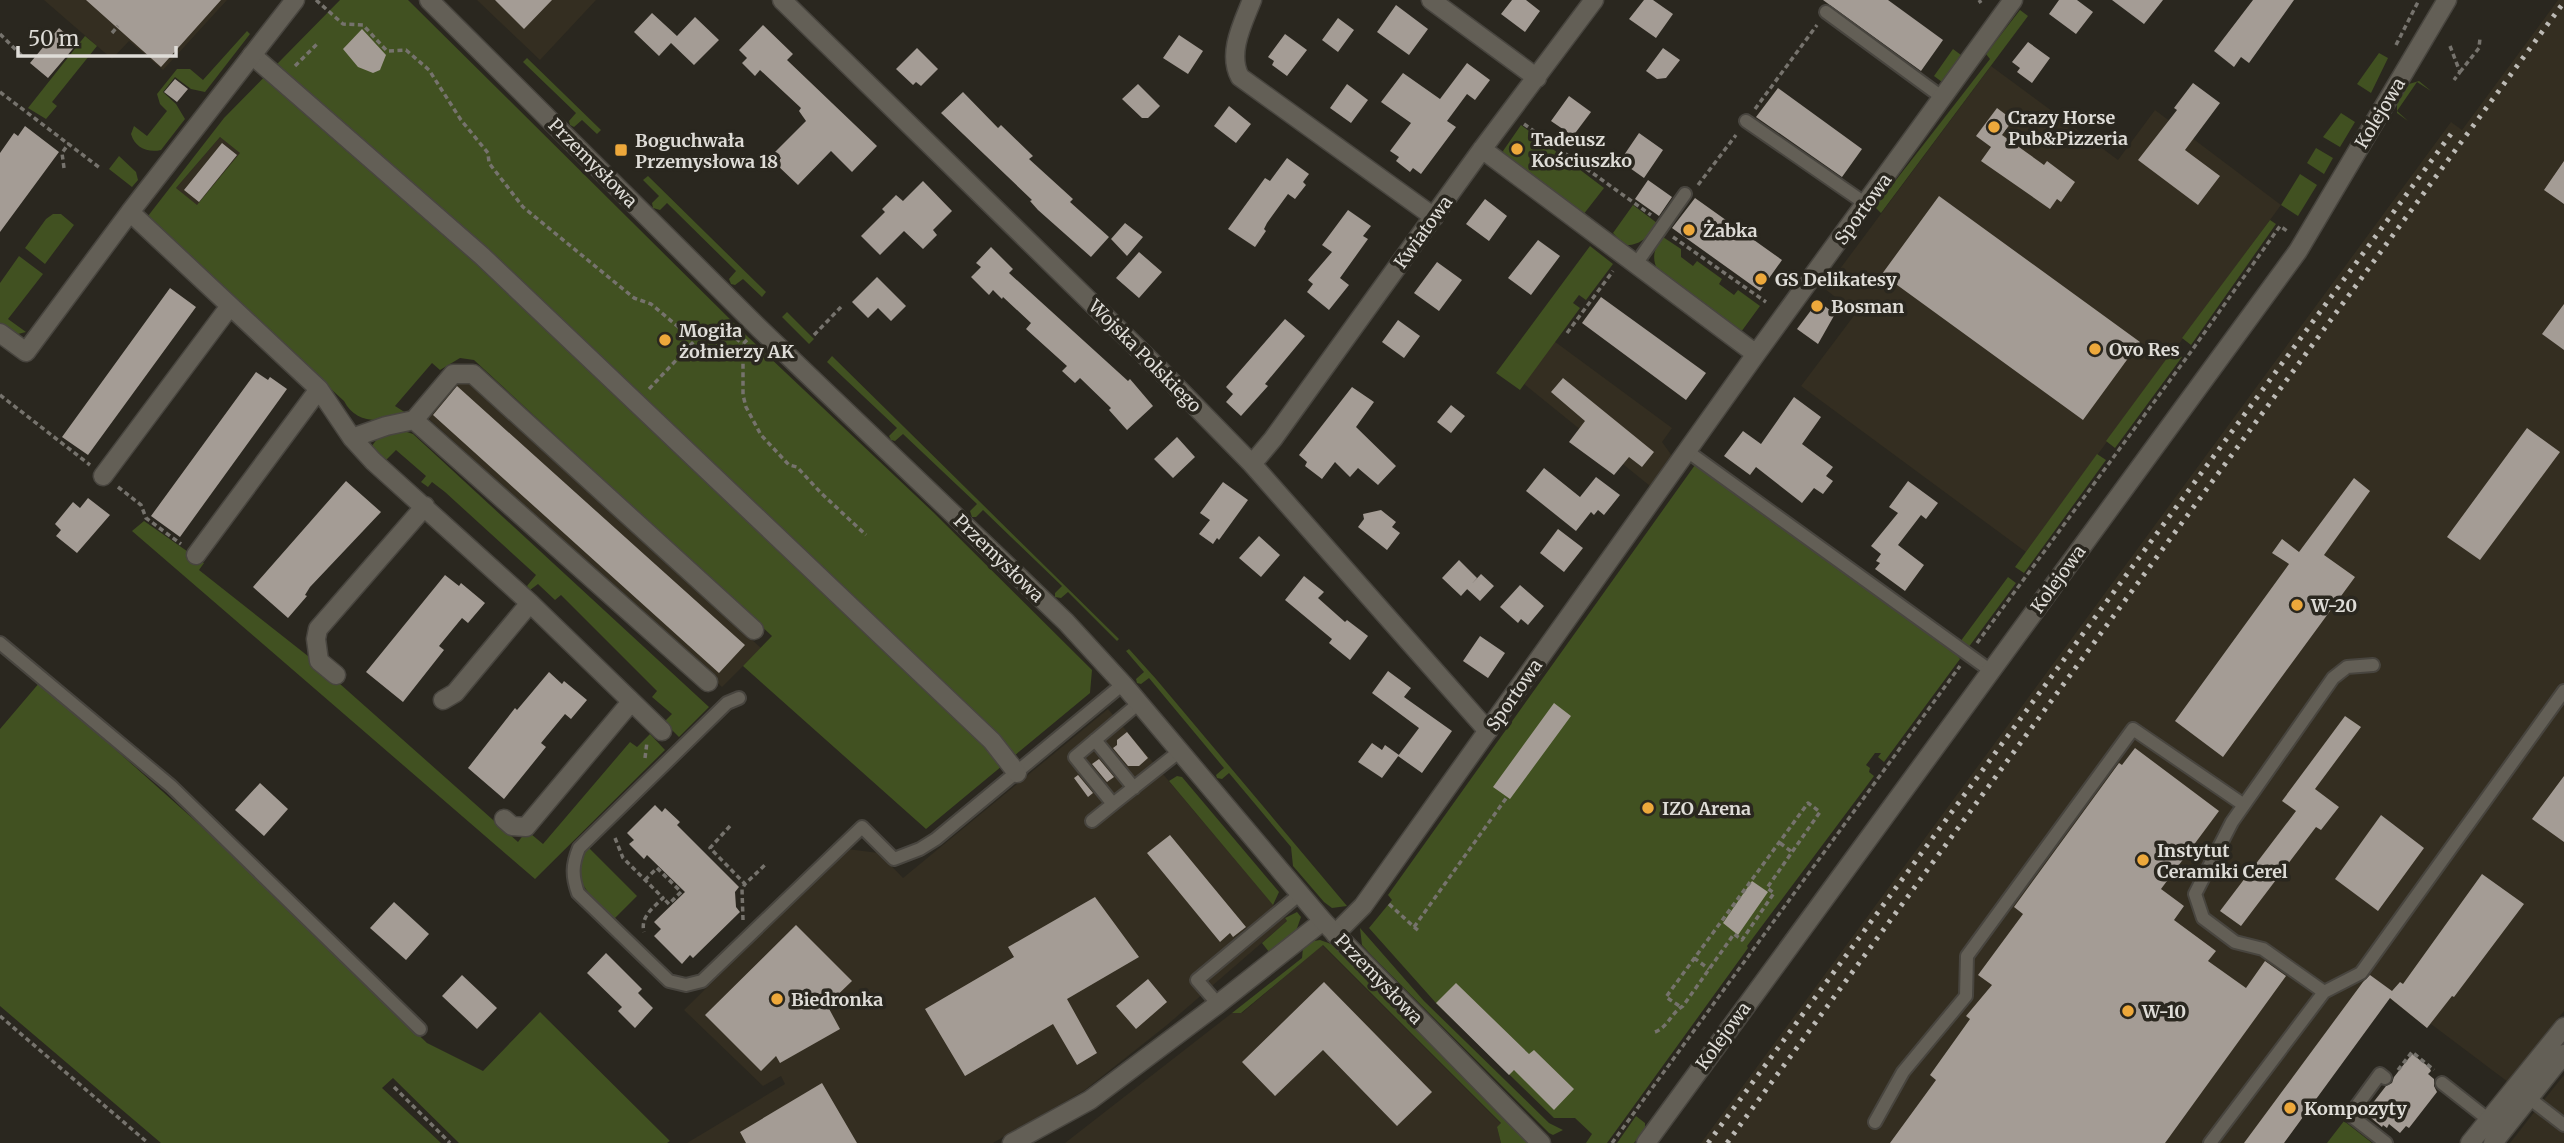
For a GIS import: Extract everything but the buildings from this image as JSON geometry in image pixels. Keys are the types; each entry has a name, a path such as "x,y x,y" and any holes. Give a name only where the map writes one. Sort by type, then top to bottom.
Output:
{"street":[{"path":"0,333 26,352 130,212 295,0"},
{"name":"Przemysłowa","path":"429,0 760,329 1066,622 1123,684 1329,927 1541,1143"},
{"name":"Wojska Polskiego","path":"782,0 1160,370 1252,464 1488,731"},
{"path":"1252,0 1235,52 1236,69 1240,77 1434,217"},
{"path":"1431,0 1537,78"},
{"name":"Kwiatowa","path":"1252,464 1594,0"},
{"name":"Sportowa","path":"1012,1143 1090,1100 1218,1004 1329,927 1357,913 1756,354 2013,0"},
{"name":"Kolejowa","path":"1646,1143 2298,251 2447,0"},
{"path":"252,55 482,256 992,741 1017,773"},
{"path":"1482,149 1627,264 1756,354"},
{"path":"130,212 318,389 352,438 373,461 530,603 662,731"},
{"path":"103,476 230,306"},
{"path":"352,438 414,420 453,374 473,374 754,630"},
{"path":"196,555 318,389"},
{"path":"414,420 708,682"},
{"path":"336,675 319,661 316,639 318,629 425,506"},
{"path":"443,700 455,693 530,603"},
{"path":"504,819 512,826 526,827 631,702"},
{"path":"2470,1143 2500,1115 2564,1027"},
{"path":"2493,1143 2500,1115 2529,1098 2564,1054"}],"lane":[{"path":"1826,12 1943,98"},
{"path":"1746,121 1866,204"},
{"path":"1627,264 1663,227 1685,194"},
{"path":"1687,451 1991,671"},
{"path":"0,643 171,786 420,1029"},
{"path":"2324,992 2263,948 2235,942 2203,918 2195,894 2232,822 2333,678 2347,667 2373,665"},
{"path":"739,698 727,703 639,787 579,848 573,861 572,875 578,893 669,981 686,985 702,981 862,827 894,859 920,849 936,839 1123,684"},
{"path":"2210,1143 2324,992 2361,973 2564,691"},
{"path":"1113,804 1075,757 1139,703"},
{"path":"1875,1122 1903,1072 1966,996 1967,956 2133,729 2244,805"},
{"path":"1095,740 1134,788"},
{"path":"1092,821 1180,751"},
{"path":"1218,1004 1197,981 1300,894"},
{"path":"2385,1078 2380,1074 2350,1115 2386,1143"},
{"path":"2442,1083 2500,1115"},
{"path":"2529,1098 2564,1125"}],"path":[{"path":"316,0 343,24 363,25 387,51 406,50 429,70 461,120 488,153 489,163 523,207 634,298 651,304 694,340"},
{"path":"2396,46 2419,0"},
{"path":"1685,194 1696,188 1826,12"},
{"path":"111,33 118,26"},
{"path":"0,34 23,57"},
{"path":"2454,80 2479,48 2480,38"},
{"path":"282,81 318,43"},
{"path":"2450,46 2460,72"},
{"path":"0,92 100,168"},
{"path":"1515,130 1521,122 1766,302"},
{"path":"65,168 62,153 69,143"},
{"path":"1612,1143 2280,226 2291,234"},
{"path":"1567,333 1627,264"},
{"path":"814,335 841,307"},
{"path":"636,403 699,336 720,340 734,337 743,345"},
{"path":"753,336 743,345 743,395 746,407 761,435 789,465 796,467 866,535"},
{"path":"1414,927 1507,797"},
{"path":"1656,1032 1662,1030 1681,1007 1734,934 1742,940 1774,893 1767,888 1820,812 1808,803 1666,997 1681,1007"},
{"path":"730,826 710,848 745,884"},
{"path":"615,838 623,858 668,904 681,892 657,868 645,880"},
{"path":"1779,842 1792,852"},
{"path":"743,921 745,884 767,863"},
{"path":"648,940 642,928 645,918 663,898"},
{"path":"1382,899 1419,931"},
{"path":"1694,958 1709,969"},
{"path":"0,1016 148,1143"},
{"path":"2385,1078 2390,1079 2412,1052 2434,1070 2431,1074 2442,1083"},
{"path":"394,1087 450,1143"}],"shaded area":[{"path":"44,0 227,0 163,70 129,41 112,59"},
{"path":"477,0 596,0 540,60"},
{"path":"2558,0 2564,0 2564,1011 2508,1082 2431,1024 2427,1028 2389,998 2284,1143 1701,1143 2451,122 2462,130"},
{"path":"1991,66 2118,160 2155,110 2281,205 2026,552 1801,386 1856,313 1825,289"},
{"path":"220,137 241,153 197,206 176,188"},
{"path":"1554,341 1672,428 1662,442 1672,456 1650,486 1524,384"},
{"path":"463,378 761,648 722,687 427,417"},
{"path":"1108,709 1287,921 1167,1025 1085,1090 993,1143 687,1143 785,1084 781,1076 763,1086 684,1010 847,849 879,853 903,878"},
{"path":"1322,945 1501,1124 1497,1127 1501,1143 1065,1143 1232,1013 1242,1013"},
{"path":"2564,1075 2564,1143 2510,1143 2539,1106"}],"green space":[{"path":"340,0 408,0 747,336 933,512 1092,670 1090,693 926,829 743,666 772,636 474,360 460,358 440,370 432,363 395,406 406,413 389,419 363,418 349,409 344,401 148,222 148,216 224,118","holes":["220,137 240,153 197,205 176,188"]},
{"path":"2020,10 2028,16 1881,213 1875,207 1990,59 1986,54"},
{"path":"247,31 250,34 205,92 191,89 175,77 163,92 176,104 185,119 161,150 151,151 139,146 131,134 134,126 147,136 167,111 160,104 157,94 177,69 190,69 203,80"},
{"path":"85,36 97,46 52,102 57,106 46,119 28,108"},
{"path":"1953,49 1961,55 1942,82 1934,76"},
{"path":"2379,53 2388,58 2371,93 2357,84"},
{"path":"527,58 601,130 597,134 582,120 574,127 570,125 569,121 576,113 523,62"},
{"path":"2419,81 2431,91 2417,82 2397,111 2397,104 2409,84"},
{"path":"2341,113 2355,122 2340,147 2323,137"},
{"path":"1521,125 1604,188 1583,215 1504,156 1503,151"},
{"path":"2316,148 2333,158 2324,174 2307,163"},
{"path":"119,156 136,172 138,180 132,187 109,169"},
{"path":"2300,174 2317,185 2298,216 2281,205"},
{"path":"648,176 766,292 762,297 743,279 735,285 731,284 729,279 736,271 667,203 660,210 653,208 652,203 659,196 643,180"},
{"path":"1633,205 1657,223 1640,242 1624,245 1613,233"},
{"path":"53,214 61,214 74,225 45,264 25,248 46,219"},
{"path":"2270,220 2276,224 2191,345 2182,338"},
{"path":"1663,237 1681,249 1681,257 1693,266 1697,261 1722,279 1719,284 1734,295 1738,290 1760,306 1741,332 1658,271 1654,253"},
{"path":"1590,246 1613,264 1586,300 1579,295 1573,303 1580,308 1520,390 1496,373"},
{"path":"19,256 43,274 8,319 26,332 18,334 0,323 0,283"},
{"path":"787,312 814,339 809,344 782,317"},
{"path":"2173,350 2182,357 2115,448 2106,441"},
{"path":"832,356 1119,639 1117,641 1068,592 1061,598 1055,597 1055,593 1062,586 983,510 976,517 972,517 970,511 977,504 903,434 895,441 891,440 889,436 897,428 827,362"},
{"path":"401,430 413,434 709,707 679,737 664,722 672,714 652,697 657,691 561,595 555,600 538,584 530,590 527,586 536,575 445,492 432,482 428,487 421,482 426,476 396,450 387,459 382,459 371,447 381,434"},
{"path":"2097,454 2106,460 2024,573 2015,567"},
{"name":"IZO Arena","path":"1695,465 1702,465 1954,650 1960,659 1884,762 1878,757 1881,753 1875,753 1866,765 1874,776 1747,946 1607,1143 1586,1143 1592,1134 1575,1118 1554,1118 1436,1003 1369,928 1392,900 1388,895"},
{"path":"144,521 204,563 199,570 313,660 518,842 524,834 531,834 543,844 630,742 637,747 650,734 665,750 535,879 132,531"},
{"path":"2008,577 2016,583 1968,648 1960,642"},
{"path":"1129,649 1347,906 1332,908 1324,902 1293,866 1291,847 1229,773 1222,779 1217,778 1216,775 1224,768 1149,678 1141,684 1137,683 1136,679 1144,672 1126,651"},
{"path":"40,682 200,825 427,1043 483,1071 540,1012 670,1141 459,1143 393,1078 382,1088 441,1143 161,1143 0,1006 0,729"},
{"path":"1177,776 1182,777 1279,892 1273,905 1169,781"},
{"path":"588,847 637,896 614,919 590,895 580,877 581,858"},
{"path":"1297,912 1301,917 1296,931 1269,952 1262,943 1287,921 1285,918"},
{"path":"1360,928 1424,1001 1549,1123 1563,1130 1553,1135 1549,1133 1373,957 1362,945"},
{"path":"1320,940 1334,945 1528,1143 1501,1143 1497,1127 1501,1123 1323,945 1241,1013 1232,1013 1302,958 1303,948"},
{"path":"1636,1116 1645,1123 1645,1129 1634,1143 1617,1143"},
{"path":"2344,1121 2372,1143 2327,1143"}],"railway":[{"path":"1727,1143 2564,2"},
{"path":"1708,1143 2451,134"}],"place":[{"name":"Crazy Horse Pub&Pizzeria","path":"1994,127"},
{"name":"Tadeusz Kościuszko","path":"1517,149"},
{"name":"Boguchwała Przemysłowa 18","path":"621,150"},
{"name":"Żabka","path":"1689,230"},
{"name":"GS Delikatesy","path":"1761,279"},
{"name":"Bosman","path":"1817,306"},
{"name":"Mogiła żołnierzy AK","path":"665,340"},
{"name":"Ovo Res","path":"2095,349"},
{"name":"W-20","path":"2297,605"},
{"name":"IZO Arena","path":"1648,808"},
{"name":"Instytut Ceramiki Cerel","path":"2143,860"},
{"name":"Biedronka","path":"777,999"},
{"name":"W-10","path":"2128,1011"},
{"name":"Kompozyty","path":"2290,1108"}]}
